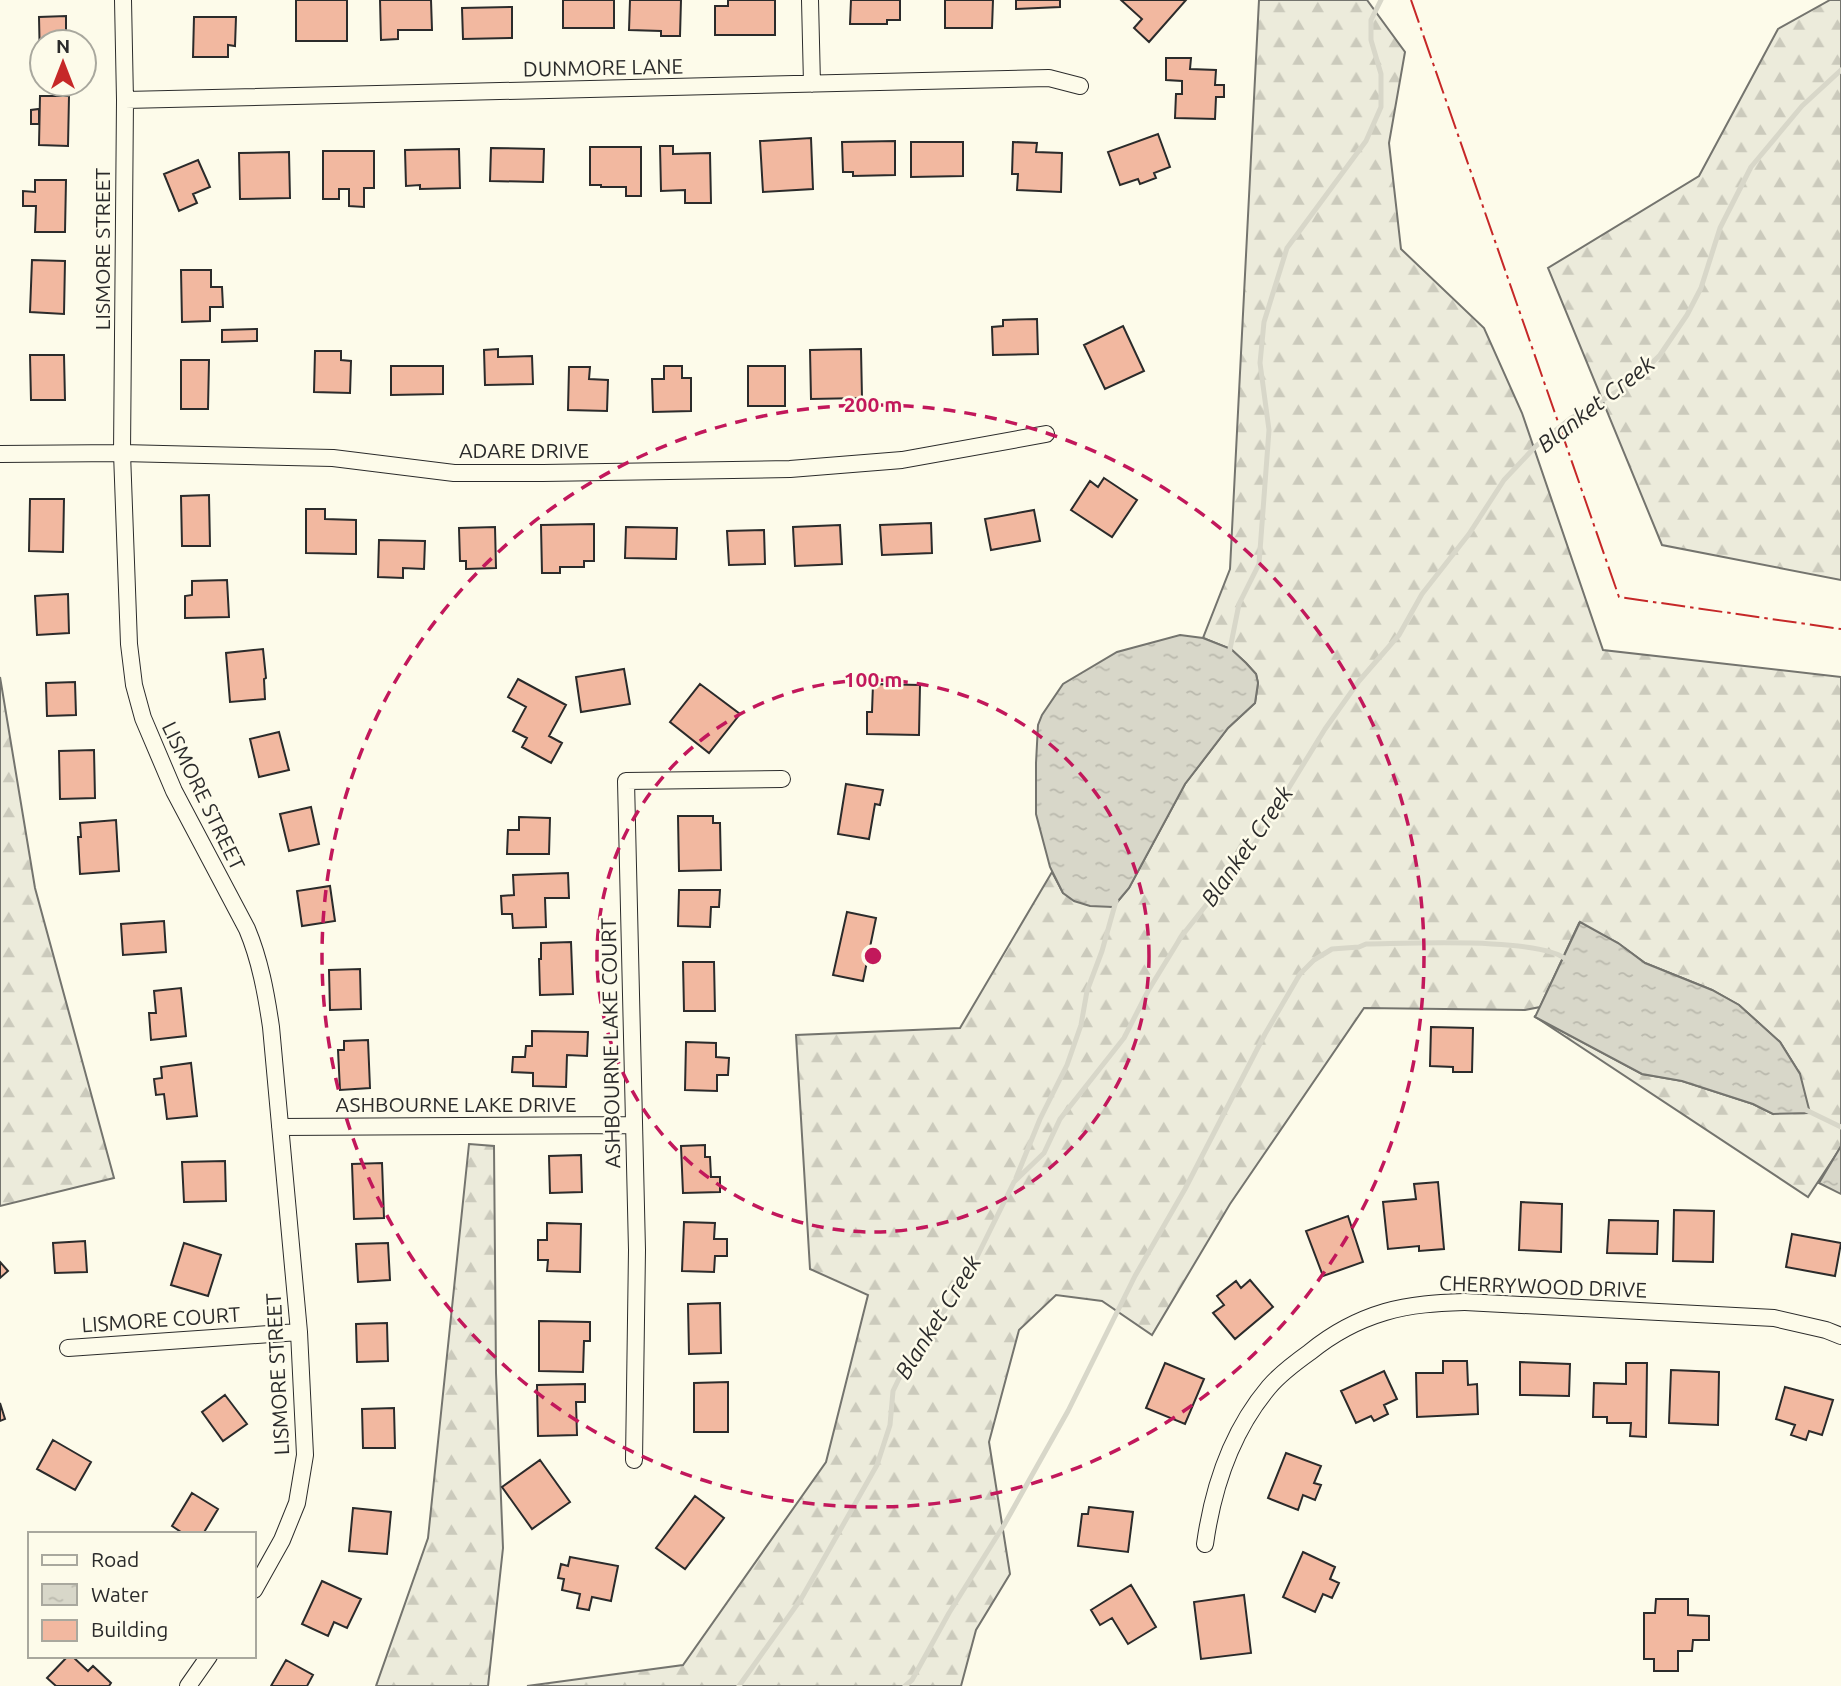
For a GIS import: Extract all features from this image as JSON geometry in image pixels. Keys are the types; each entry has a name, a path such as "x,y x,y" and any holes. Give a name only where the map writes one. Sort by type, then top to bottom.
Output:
{"street":[{"name":"LISMORE STREET","path":"123,0 125,100 122,453 129,644 134,685 143,718 174,791 254,945 271,1027 299,1332 305,1455 297,1503 282,1541 256,1586"},
{"path":"810,0 813,84"},
{"name":"DUNMORE LANE","path":"125,100 1049,78 1080,86"},
{"name":"ADARE DRIVE","path":"0,454 122,453 333,458 454,473 543,474 790,469 902,460 1045,434"},
{"name":"ASHBOURNE LAKE COURT","path":"634,1460 637,1250 626,781 782,779"},
{"name":"ASHBOURNE LAKE DRIVE","path":"280,1127 633,1125"},
{"name":"CHERRYWOOD DRIVE","path":"1205,1544 1208,1521 1221,1473 1233,1443 1245,1419 1271,1385 1329,1337 1386,1311 1421,1304 1465,1302 1774,1318 1841,1336"},
{"name":"LISMORE COURT","path":"68,1348 299,1332"},
{"path":"188,1686 208,1658"}],"green space":[{"path":"1259,0 1367,0 1405,52 1389,143 1401,249 1484,328 1522,413 1603,650 1841,677 1841,1147 1808,1197 1534,1016 1642,1074 1682,1081 1753,1104 1773,1114 1800,1074 1780,1042 1739,1005 1712,990 1645,963 1618,943 1579,923 1540,1007 1525,1010 1364,1008 1230,1204 1152,1335 1102,1301 1056,1295 1019,1330 989,1442 1010,1574 976,1630 961,1686 527,1686 683,1665 826,1462 868,1295 810,1269 796,1035 960,1028 1052,872 1063,893 1113,907 1129,888 1185,784 1228,728 1255,703 1258,683 1256,674 1231,649 1203,638 1230,569"},
{"path":"1830,0 1841,0 1841,580 1662,545 1548,268 1699,176 1778,29"},
{"path":"0,677 35,888 114,1178 0,1206"},
{"path":"469,1144 494,1146 496,1373 503,1548 488,1686 376,1686 428,1538"}],"water":[{"path":"1180,635 1203,638 1231,649 1256,674 1258,683 1255,703 1228,728 1185,784 1129,888 1113,907 1090,906 1074,901 1063,893 1050,867 1036,814 1038,725 1063,684 1117,652"},
{"path":"1580,922 1618,943 1645,963 1712,990 1739,1005 1780,1042 1800,1074 1810,1113 1773,1114 1753,1104 1682,1081 1642,1074 1535,1017"},
{"path":"1841,1146 1841,1194 1819,1183"}],"building":[{"path":"296,0 347,0 347,41 296,41"},
{"path":"380,0 431,0 432,30 398,30 398,39 381,40"},
{"path":"563,0 614,0 614,28 563,28"},
{"path":"630,0 681,0 680,36 661,36 661,31 629,30"},
{"path":"728,0 775,0 775,35 715,35 715,6 728,6"},
{"path":"851,0 900,0 900,20 887,20 887,24 850,24"},
{"path":"945,0 993,0 992,28 945,28"},
{"path":"1016,0 1060,0 1060,7 1016,9"},
{"path":"1121,0 1186,0 1149,42 1134,28 1142,19"},
{"path":"512,7 512,38 463,39 462,8"},
{"path":"66,16 66,28 39,28 39,17"},
{"path":"194,17 236,17 235,46 228,45 228,57 193,57"},
{"path":"1166,58 1191,58 1190,69 1216,70 1215,85 1224,85 1224,97 1216,97 1215,119 1175,118 1176,94 1182,94 1182,81 1166,80"},
{"path":"40,98 69,98 68,146 39,145"},
{"path":"39,109 39,124 31,124 31,110"},
{"path":"1158,134 1170,167 1154,173 1156,178 1140,184 1138,179 1120,185 1108,152"},
{"path":"811,138 813,189 763,192 760,141"},
{"path":"895,141 895,175 853,176 853,172 843,172 842,142"},
{"path":"911,142 963,142 963,176 911,177"},
{"path":"1013,142 1037,143 1036,152 1062,153 1061,192 1017,190 1018,174 1012,174"},
{"path":"660,146 673,146 673,154 710,153 711,203 685,203 685,190 661,191"},
{"path":"590,147 641,147 641,196 626,196 626,187 590,185"},
{"path":"491,148 544,149 543,182 490,181"},
{"path":"459,149 460,188 420,189 420,185 406,186 405,150"},
{"path":"323,151 374,151 374,188 364,188 364,207 349,206 349,189 339,189 339,199 323,199"},
{"path":"289,152 290,198 240,199 239,153"},
{"path":"198,160 210,187 193,194 197,203 179,211 164,174"},
{"path":"35,180 66,180 65,232 35,232 36,206 23,206 23,191 35,192"},
{"path":"32,260 65,261 64,314 30,312"},
{"path":"181,270 211,270 211,287 222,287 223,307 210,307 210,321 182,322"},
{"path":"1037,319 1038,354 993,355 992,327 1003,326 1003,320"},
{"path":"1123,326 1144,371 1105,389 1084,345"},
{"path":"257,329 257,341 222,342 222,330"},
{"path":"498,349 498,357 532,356 533,384 485,385 484,350"},
{"path":"861,349 862,398 811,399 810,350"},
{"path":"315,351 341,351 341,360 351,361 350,393 314,392"},
{"path":"30,355 64,355 65,400 31,400"},
{"path":"181,360 209,360 208,409 181,409"},
{"path":"391,366 443,366 443,394 391,395"},
{"path":"664,366 682,366 682,378 691,378 691,411 653,412 652,379 664,379"},
{"path":"748,366 785,366 785,406 748,406"},
{"path":"569,367 590,367 589,379 608,380 607,411 568,410"},
{"path":"1104,478 1137,500 1112,537 1071,510 1090,481 1098,487"},
{"path":"209,495 210,546 182,546 181,496"},
{"path":"30,499 64,499 63,552 29,551"},
{"path":"306,509 325,509 325,519 356,520 356,554 306,553"},
{"path":"1034,510 1040,541 991,550 985,519"},
{"path":"931,523 932,553 882,555 880,525"},
{"path":"594,524 594,561 584,561 584,567 560,567 560,573 542,573 541,525"},
{"path":"840,525 842,564 795,566 793,527"},
{"path":"495,527 496,568 466,569 466,561 460,561 459,528"},
{"path":"626,527 677,528 676,559 625,558"},
{"path":"764,530 765,564 729,565 727,531"},
{"path":"379,540 425,541 424,569 403,568 403,578 378,577"},
{"path":"227,580 229,617 185,618 185,596 192,595 192,581"},
{"path":"68,594 69,633 37,635 35,596"},
{"path":"263,649 265,699 230,702 226,653"},
{"path":"624,669 630,704 581,712 576,677"},
{"path":"518,679 566,705 549,736 562,743 551,763 522,747 527,738 513,731 526,707 508,697"},
{"path":"75,682 76,715 47,716 46,683"},
{"path":"700,684 740,714 709,753 670,722"},
{"path":"873,684 920,685 919,735 867,734 867,712 872,712"},
{"path":"279,732 289,770 259,777 250,739"},
{"path":"94,750 95,798 60,799 59,751"},
{"path":"846,784 883,790 880,805 875,804 869,839 838,834"},
{"path":"311,807 319,844 289,851 280,814"},
{"path":"678,816 713,816 713,823 720,823 721,870 679,871"},
{"path":"519,817 550,818 549,854 507,854 508,830 519,830"},
{"path":"116,820 119,871 80,874 80,823"},
{"path":"568,873 569,898 545,898 546,927 513,928 512,914 502,914 501,896 514,895 513,875"},
{"path":"330,886 335,921 302,926 297,891"},
{"path":"679,890 720,890 719,907 711,907 710,927 678,926"},
{"path":"847,912 876,918 863,981 833,975"},
{"path":"164,921 166,952 123,955 121,924"},
{"path":"571,942 573,994 540,995 541,943"},
{"path":"683,962 714,962 715,1011 684,1011"},
{"path":"360,969 361,1009 330,1010 329,970"},
{"path":"181,988 186,1036 151,1040 149,1013 156,1013 154,991"},
{"path":"1431,1027 1473,1028 1472,1072 1453,1072 1453,1067 1430,1066"},
{"path":"532,1031 588,1032 587,1056 567,1055 566,1087 533,1086 533,1073 512,1072 513,1057 525,1057 526,1046 532,1046"},
{"path":"368,1040 370,1088 340,1090 338,1050 344,1050 344,1041"},
{"path":"686,1042 716,1043 716,1057 729,1058 728,1075 717,1075 717,1091 685,1090"},
{"path":"191,1063 197,1116 167,1119 164,1094 156,1095 154,1079 162,1078 161,1067"},
{"path":"705,1145 705,1157 710,1157 711,1177 720,1177 720,1192 683,1193 681,1146"},
{"path":"581,1155 582,1192 550,1193 549,1156"},
{"path":"225,1161 226,1201 184,1202 182,1162"},
{"path":"382,1163 384,1218 354,1219 352,1164"},
{"path":"1438,1182 1444,1249 1419,1251 1419,1246 1388,1249 1383,1202 1416,1199 1414,1184"},
{"path":"1521,1202 1562,1204 1561,1252 1519,1250"},
{"path":"1674,1210 1714,1211 1713,1262 1673,1261"},
{"path":"1348,1216 1363,1262 1323,1276 1306,1231"},
{"path":"1609,1220 1658,1221 1657,1254 1607,1253"},
{"path":"684,1222 715,1223 714,1239 727,1239 727,1256 715,1256 714,1272 682,1271"},
{"path":"547,1223 581,1224 580,1272 547,1271 548,1260 538,1260 538,1240 547,1240"},
{"path":"1792,1234 1841,1243 1835,1276 1786,1267"},
{"path":"85,1241 87,1272 55,1273 53,1243"},
{"path":"184,1243 221,1255 208,1296 171,1285"},
{"path":"388,1243 390,1280 358,1282 356,1244"},
{"path":"0,1262 8,1271 0,1278"},
{"path":"1250,1280 1273,1307 1235,1339 1213,1313 1224,1305 1217,1296 1236,1281 1241,1288"},
{"path":"720,1303 721,1353 689,1354 688,1304"},
{"path":"539,1321 590,1322 590,1341 584,1341 583,1372 539,1371"},
{"path":"387,1323 388,1361 357,1362 356,1324"},
{"path":"1443,1361 1467,1361 1468,1385 1477,1384 1478,1414 1417,1417 1416,1373 1443,1373"},
{"path":"1520,1362 1570,1364 1569,1396 1520,1395"},
{"path":"1165,1363 1204,1379 1185,1424 1146,1408"},
{"path":"1626,1363 1647,1363 1646,1437 1630,1436 1631,1423 1607,1423 1607,1417 1593,1417 1594,1383 1626,1384"},
{"path":"1671,1370 1719,1372 1718,1425 1669,1423"},
{"path":"1384,1371 1397,1399 1384,1405 1388,1414 1374,1421 1371,1416 1356,1423 1341,1391"},
{"path":"728,1382 728,1432 694,1432 694,1383"},
{"path":"585,1384 585,1402 576,1402 577,1435 538,1436 537,1385"},
{"path":"1785,1387 1833,1400 1822,1435 1809,1431 1806,1440 1791,1435 1795,1425 1776,1419"},
{"path":"225,1395 247,1424 223,1441 202,1412"},
{"path":"0,1403 5,1419 0,1421"},
{"path":"394,1408 395,1448 363,1448 362,1409"},
{"path":"53,1440 91,1462 75,1490 37,1469"},
{"path":"1286,1453 1321,1466 1314,1483 1321,1485 1315,1500 1303,1495 1298,1510 1268,1498"},
{"path":"540,1460 570,1502 532,1529 502,1487"},
{"path":"192,1493 218,1509 204,1532 181,1532 172,1526"},
{"path":"695,1496 724,1518 685,1569 656,1548"},
{"path":"1089,1507 1133,1512 1128,1552 1078,1546 1082,1514 1088,1514"},
{"path":"353,1508 391,1512 387,1554 349,1551"},
{"path":"1303,1552 1335,1567 1330,1579 1339,1583 1332,1598 1323,1594 1315,1612 1283,1597"},
{"path":"570,1557 618,1566 611,1601 592,1597 589,1610 577,1608 580,1594 562,1590 564,1579 558,1578 561,1564 568,1566"},
{"path":"322,1581 361,1599 347,1628 334,1622 328,1636 302,1624"},
{"path":"1131,1585 1156,1627 1128,1644 1112,1618 1100,1625 1091,1610"},
{"path":"1244,1595 1251,1653 1201,1659 1194,1602"},
{"path":"1656,1599 1688,1599 1688,1615 1709,1616 1709,1640 1693,1640 1692,1651 1678,1651 1678,1671 1654,1671 1654,1659 1644,1659 1644,1613 1655,1613"},
{"path":"66,1658 74,1658 88,1671 93,1666 111,1683 109,1686 56,1686 47,1678"},
{"path":"286,1660 313,1675 307,1686 271,1686"}],"waterway":[{"path":"1229,654 1239,604 1259,564 1269,430 1260,363 1264,322 1287,248 1366,141 1381,107 1381,74 1371,40 1371,20 1381,0"},
{"name":"Blanket Creek","path":"739,1686 801,1599 877,1465 890,1425 893,1391 906,1364 964,1283 1014,1182 1044,1153 1060,1119 1124,1038 1148,991 1181,937 1255,843 1325,729 1359,681 1399,635 1422,594 1469,534 1504,480 1536,446 1570,419 1630,384 1660,355 1687,315 1701,288 1720,228 1751,167 1802,106 1841,70"},
{"path":"1016,1178 1040,1119 1067,1065 1116,901"},
{"path":"905,1686 912,1680 949,1613 1004,1525 1068,1411 1135,1276 1185,1189 1265,1034 1300,974 1314,960 1332,949 1366,944 1504,945 1554,953 1568,961"},
{"path":"1806,1110 1841,1127"}],"power":[{"path":"1411,0 1619,597 1841,629"}]}
